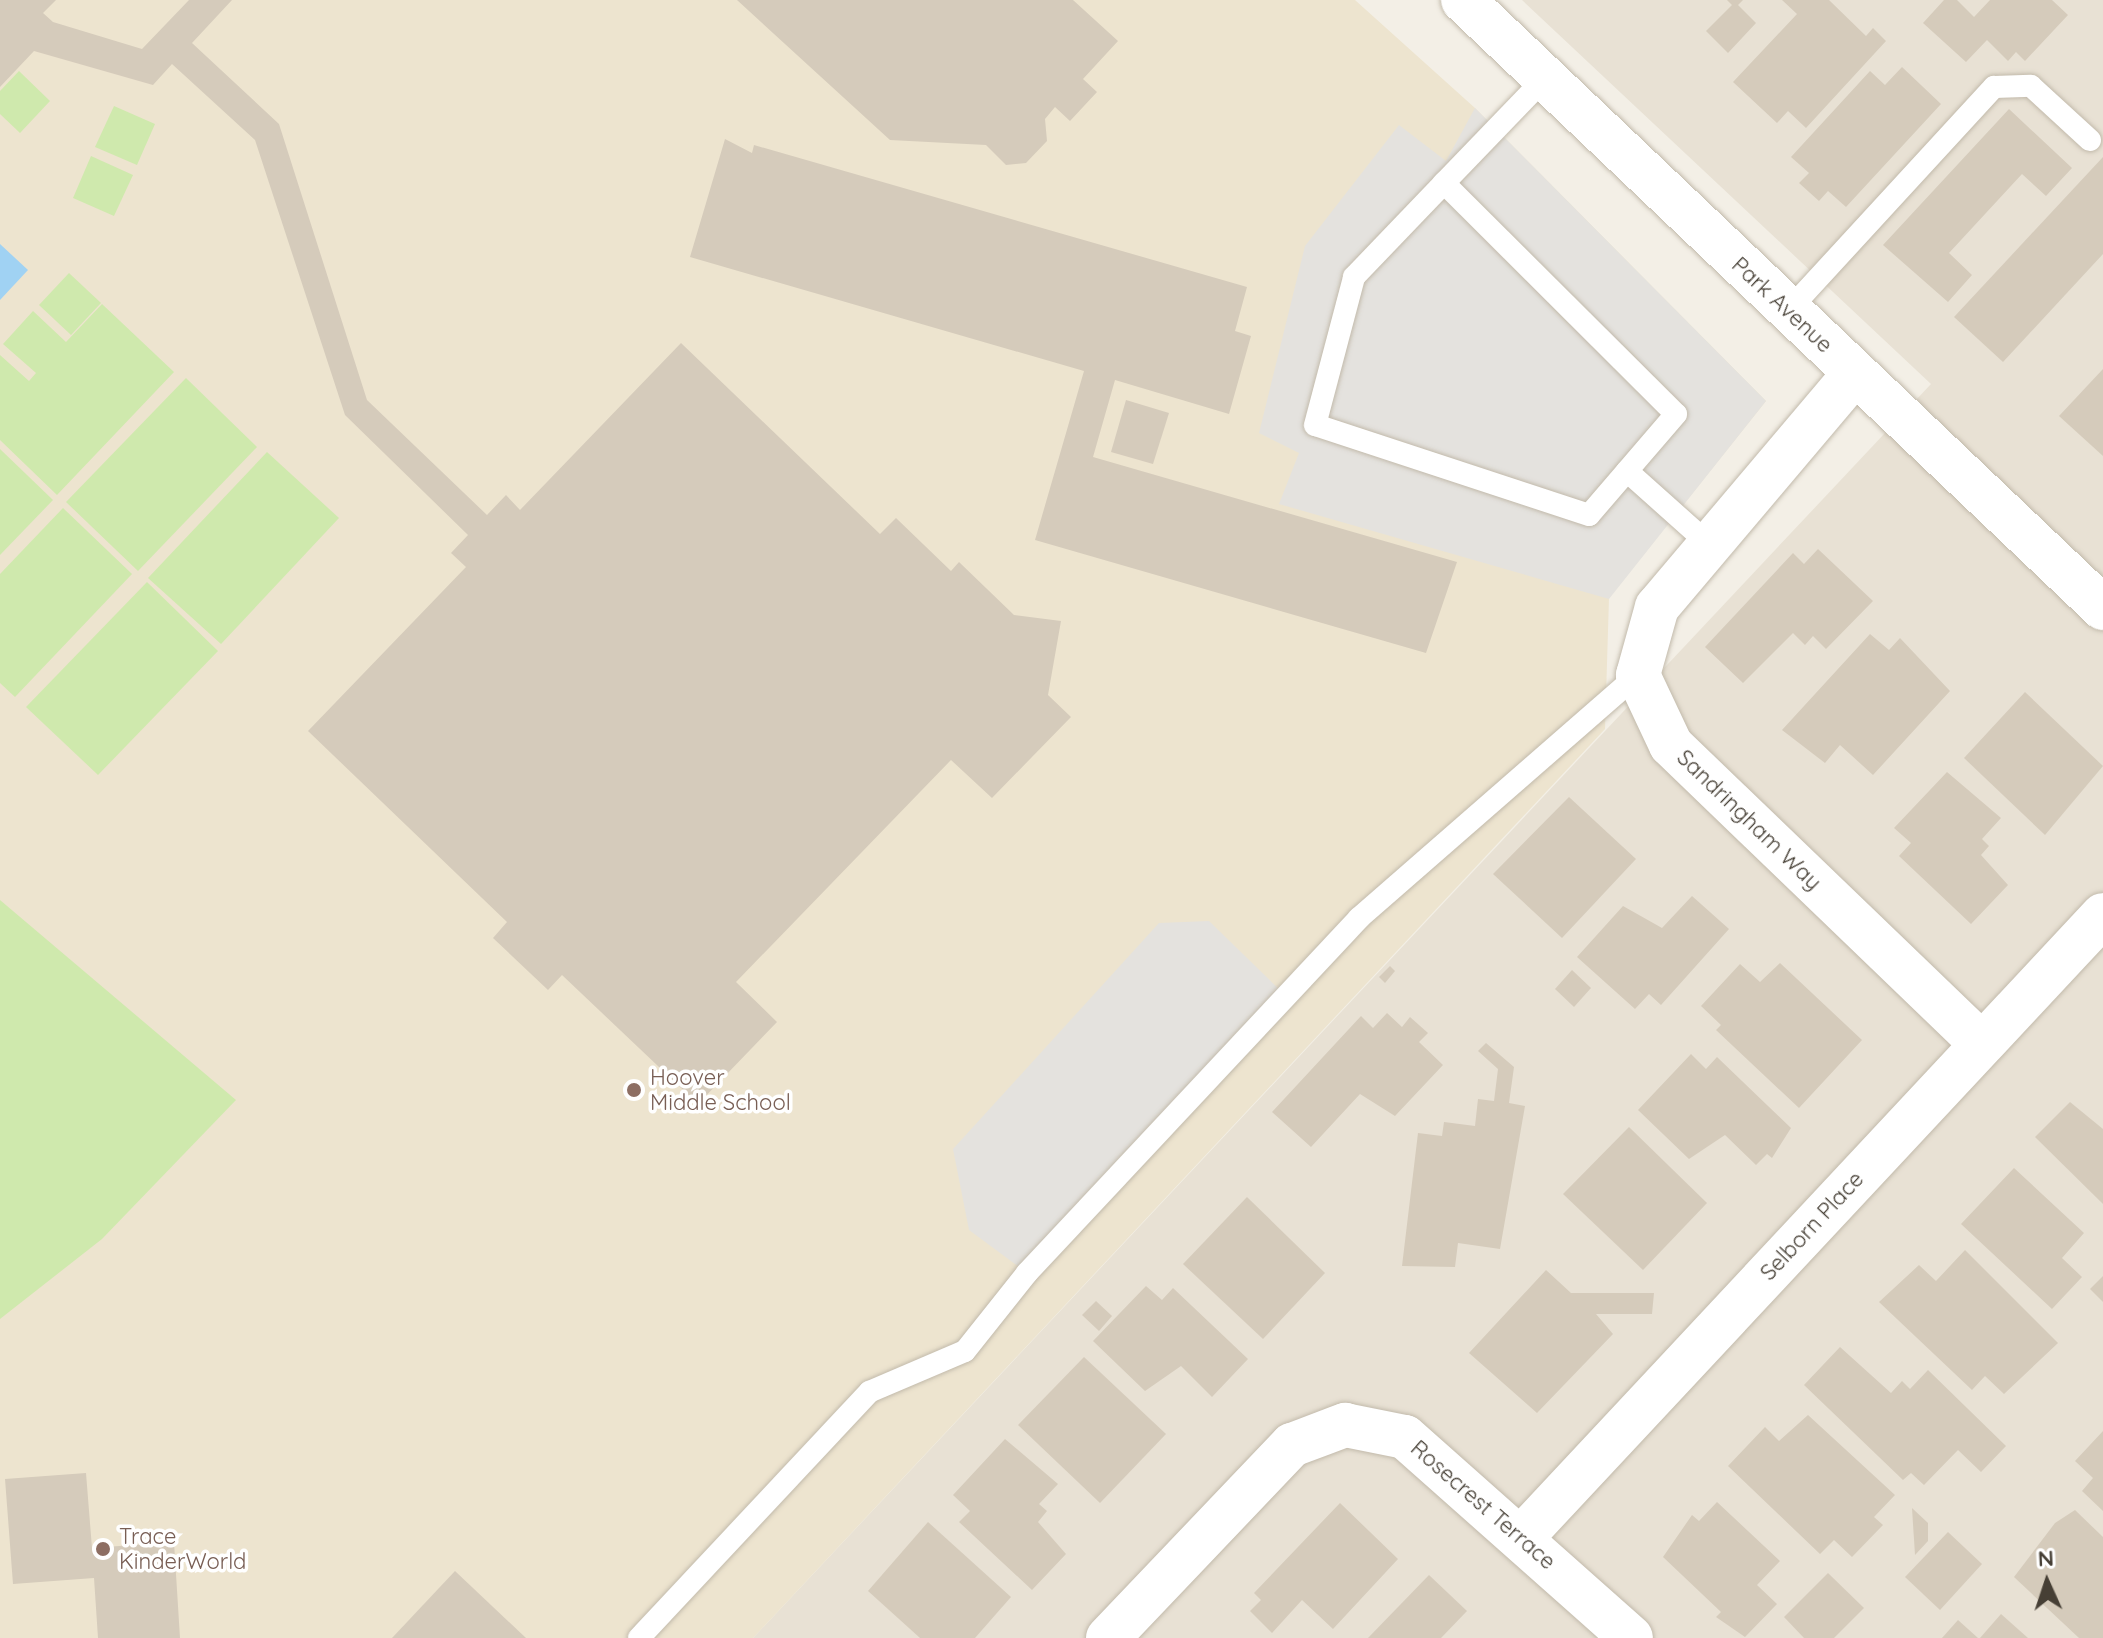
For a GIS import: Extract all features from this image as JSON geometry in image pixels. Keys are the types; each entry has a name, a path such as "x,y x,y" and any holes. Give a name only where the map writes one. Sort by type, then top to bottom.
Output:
{"street":[{"name":"Park Avenue","path":"1463,0 1787,312 2103,608"},
{"path":"1638,675 1657,607 1855,373"},
{"name":"Sandringham Way","path":"1638,675 1671,745 1982,1044"},
{"name":"Selborn Place","path":"1522,1537 2103,915"},
{"name":"Rosecrest Terrace","path":"1108,1638 1292,1445 1345,1425 1405,1437 1522,1537 1631,1638"}],"lane":[{"path":"1444,183 1676,414 1589,515 1315,425 1354,277 1444,183 1544,79"},
{"path":"1787,312 1994,87 2031,86 2090,140"},
{"path":"1627,471 1711,546"},
{"path":"639,1638 869,1392 965,1351 1037,1262 1359,918 1638,675"}],"shaded area":[{"name":"Hoover Middle School","path":"0,0 1355,0 1475,108 1766,401 1609,598 1605,729 753,1638 0,1638"},
{"path":"1522,0 2103,0 2103,1638 753,1638 1931,384"},
{"path":"1475,108 1766,401 1609,599 1279,504 1299,453 1259,433 1305,246 1399,125 1446,161"},
{"path":"1209,921 1286,996 1027,1273 969,1230 953,1149 1159,923"}],"green space":[{"path":"19,71 50,101 20,133 0,114 0,91"},
{"path":"114,106 155,124 137,165 95,147"},
{"path":"91,156 133,175 114,216 73,198"},
{"path":"69,273 101,303 71,335 39,305"},
{"path":"102,304 174,372 57,495 0,440 0,355 29,381 36,373 3,344 33,311 66,342"},
{"path":"186,378 257,447 138,571 66,502"},
{"path":"0,449 53,500 0,555"},
{"path":"267,452 339,518 221,644 148,578"},
{"path":"63,508 132,574 15,697 0,683 0,574"},
{"path":"147,582 218,651 98,775 26,707"},
{"path":"0,900 236,1100 102,1239 0,1319"}],"water":[{"path":"0,244 28,270 0,300"}],"building":[{"path":"0,0 56,0 43,13 53,22 142,49 189,0 232,0 192,43 279,124 367,400 487,515 506,495 520,510 681,343 880,534 896,518 951,571 959,562 1014,615 1061,621 1048,695 1071,717 992,798 951,760 736,982 777,1022 698,1104 562,975 548,990 493,938 507,922 308,731 466,567 451,553 468,535 345,415 255,140 172,64 153,85 34,51 0,87"},
{"path":"737,0 1073,0 1118,41 1083,79 1097,92 1070,121 1055,107 1045,119 1047,141 1026,163 1006,165 986,145 890,140"},
{"path":"1727,0 1743,0 1738,5 1756,23 1728,53 1706,31 1732,5"},
{"path":"1782,0 1829,0 1866,36 1873,28 1886,41 1806,128 1788,111 1777,123 1733,82 1797,14"},
{"path":"1944,0 1957,0 1974,17 1990,0 2052,0 2068,15 2025,61 2016,52 2008,61 1987,40 1966,62 1923,23"},
{"path":"1902,67 1941,104 1846,207 1828,191 1819,201 1799,183 1809,173 1791,157 1870,71 1885,85"},
{"path":"2009,109 2072,168 2046,196 2022,174 1949,253 1972,275 1948,302 1883,245"},
{"path":"725,139 752,153 754,145 1247,287 1235,331 1251,336 1229,414 1115,380 1093,457 1457,562 1426,653 1035,540 1084,371 690,257"},
{"path":"2103,157 2103,254 2003,362 1954,317"},
{"path":"2103,369 2103,456 2059,416"},
{"path":"1126,400 1169,413 1153,464 1111,452"},
{"path":"1818,549 1873,601 1826,649 1813,636 1805,645 1793,633 1743,683 1705,647 1793,553 1804,564"},
{"path":"1870,634 1889,650 1900,638 1950,691 1873,775 1840,745 1825,763 1782,730"},
{"path":"2025,692 2103,766 2045,835 1964,758"},
{"path":"1947,772 2001,818 1982,839 1989,846 1981,855 2008,885 1971,924 1899,856 1911,843 1894,828"},
{"path":"1569,797 1636,859 1562,938 1493,874"},
{"path":"1692,896 1729,929 1661,1005 1649,994 1635,1009 1577,957 1623,906 1662,928"},
{"path":"1780,963 1862,1040 1799,1108 1716,1030 1721,1025 1701,1006 1740,964 1760,982"},
{"path":"1390,966 1395,971 1385,983 1379,977"},
{"path":"1572,970 1591,988 1574,1007 1555,989"},
{"path":"1387,1013 1402,1027 1410,1017 1428,1033 1419,1042 1443,1065 1395,1116 1360,1094 1311,1147 1272,1112 1361,1016 1373,1028"},
{"path":"1486,1043 1514,1067 1509,1103 1525,1106 1500,1249 1458,1243 1455,1267 1402,1266 1418,1133 1442,1136 1444,1122 1475,1126 1478,1099 1494,1101 1498,1069 1478,1051"},
{"path":"1691,1054 1706,1069 1717,1057 1791,1128 1772,1158 1767,1154 1756,1165 1725,1135 1689,1159 1638,1110"},
{"path":"2070,1102 2103,1129 2103,1204 2035,1137"},
{"path":"1629,1127 1707,1203 1643,1270 1563,1194"},
{"path":"2014,1168 2084,1233 2062,1258 2082,1277 2052,1309 1961,1224"},
{"path":"1247,1197 1325,1273 1263,1339 1183,1264"},
{"path":"1965,1250 2058,1343 2004,1394 1985,1376 1972,1390 1879,1302 1919,1265 1936,1281"},
{"path":"1546,1270 1571,1293 1654,1293 1652,1314 1596,1314 1613,1334 1537,1413 1469,1353"},
{"path":"2103,1276 2103,1302 2090,1289"},
{"path":"1146,1286 1162,1300 1173,1288 1248,1359 1212,1397 1181,1366 1145,1391 1093,1341"},
{"path":"1096,1301 1112,1316 1099,1331 1082,1315"},
{"path":"1840,1347 1891,1393 1902,1381 1910,1389 1928,1370 2006,1446 1981,1472 1958,1450 1924,1485 1911,1473 1903,1480 1804,1385"},
{"path":"1084,1357 1166,1434 1100,1503 1018,1425"},
{"path":"1808,1415 1895,1495 1874,1517 1883,1525 1852,1557 1834,1540 1820,1554 1728,1466 1765,1427 1779,1441"},
{"path":"2103,1431 2103,1511 2082,1491 2093,1478 2075,1461"},
{"path":"1005,1439 1058,1484 1039,1504 1047,1511 1038,1522 1066,1554 1032,1590 959,1522 970,1511 953,1495"},
{"path":"86,1473 92,1548 174,1542 180,1638 98,1638 94,1578 13,1584 5,1479"},
{"path":"1717,1502 1780,1561 1757,1585 1777,1604 1745,1637 1716,1617 1721,1612 1663,1557 1692,1515 1699,1521"},
{"path":"1340,1503 1398,1559 1333,1629 1302,1600 1272,1633 1250,1611 1261,1600 1254,1593"},
{"path":"1912,1508 1928,1523 1928,1541 1915,1555"},
{"path":"2075,1510 2103,1537 2103,1638 2079,1638 2014,1577 2055,1523"},
{"path":"928,1522 1011,1597 975,1638 920,1638 868,1591"},
{"path":"1948,1532 1982,1564 1940,1610 1905,1577"},
{"path":"455,1571 526,1638 392,1638"},
{"path":"1828,1573 1864,1608 1834,1638 1804,1638 1784,1617"},
{"path":"1429,1575 1467,1611 1441,1638 1368,1638"},
{"path":"2001,1614 2028,1638 1980,1638"},
{"path":"1958,1620 1978,1638 1942,1638"}],"place":[{"name":"Hoover Middle School","path":"634,1090"},
{"name":"Trace KinderWorld","path":"103,1549"}]}
